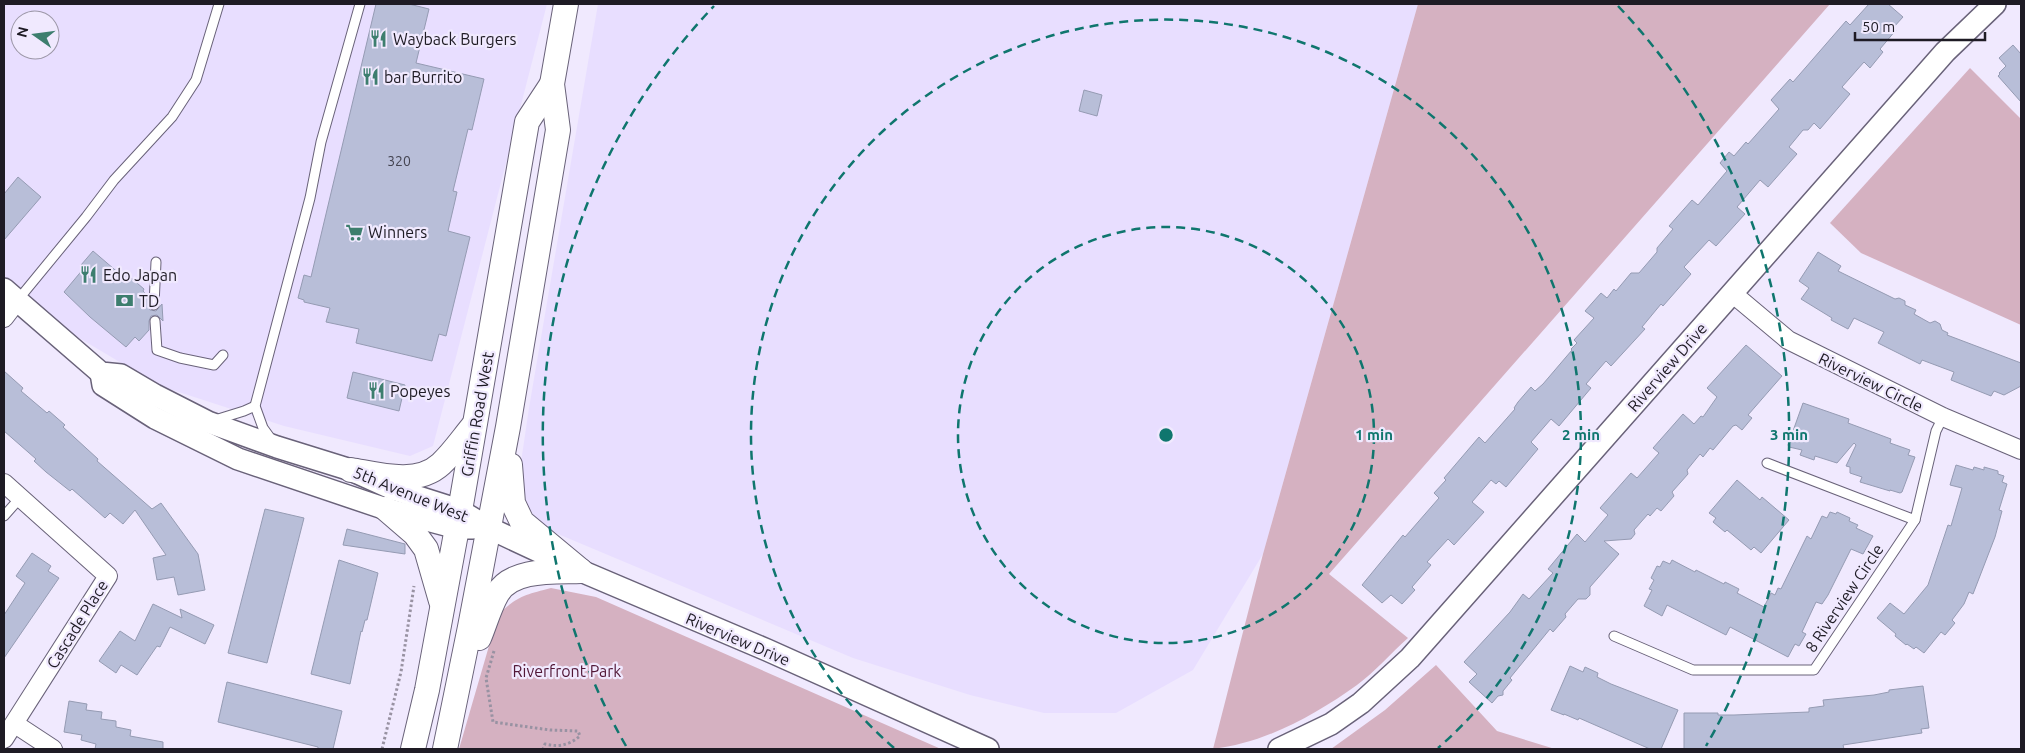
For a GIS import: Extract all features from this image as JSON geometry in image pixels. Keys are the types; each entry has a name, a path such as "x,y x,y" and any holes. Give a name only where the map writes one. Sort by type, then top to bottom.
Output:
{"main road":[{"name":"Griffin Road West","path":"445,749 508,427 558,130 552,84 566,4"},
{"name":"Griffin Road West","path":"413,749 427,690 527,122 552,84"},
{"path":"351,470 398,477 421,475 430,472 447,458 475,424"},
{"path":"508,427 511,493 516,512 522,522 581,571"},
{"path":"386,509 419,538 426,549 442,605"},
{"path":"458,686 492,605 502,587 515,579 527,575 581,571"}],"street":[{"name":"Riverview Drive","path":"1279,749 1331,724 1380,687 1410,658 1945,52 1995,4"},
{"name":"Riverview Circle","path":"1732,293 1774,331 1788,340 1943,417 2021,450"},
{"path":"4,318 10,295"},
{"name":"5th Avenue West","path":"10,295 101,373 121,375 208,422 277,447 351,470 458,519"},
{"name":"5th Avenue West","path":"101,373 103,385 113,392 155,418 238,459 386,509 458,519 489,528"},
{"name":"Cascade Place","path":"4,483 108,576 4,739"},
{"name":"Riverview Drive","path":"489,528 581,571 767,650 988,749"},
{"path":"15,724 52,749"}],"lane":[{"path":"10,295 86,217 114,180 172,117 196,80 219,4"},
{"path":"277,447 263,428 255,406 310,198 321,142 360,4"},
{"path":"154,305 156,262"},
{"path":"154,321 157,350 180,358 214,365 223,355"},
{"path":"208,422 255,406"},
{"name":"8 Riverview Circle","path":"1614,636 1693,670 1814,670 1915,520 1936,431 1943,417"},
{"path":"1767,462 1915,520"},
{"path":"4,516 20,498"}],"path":[{"path":"382,749 402,672 413,600"},
{"path":"496,644 486,678 493,722 550,730 578,731 580,736 576,739 558,747 545,744 543,749"}],"shaded area":[{"path":"4,4 547,4 433,446 410,456 284,426 160,386 17,301 4,289"},
{"path":"598,4 1418,4 1263,554 1193,670 1116,713 1044,713 970,695 853,658 558,534 539,523 527,505 520,469"}],"green space":[{"path":"1418,4 1830,4 1329,574 1408,638 1364,680 1307,717 1252,741 1213,749 1263,554"},
{"path":"1970,68 2021,119 2021,325 1861,253 1830,223"},
{"name":"Riverfront Park","path":"551,588 596,597 941,749 459,749 498,615 522,597"},
{"path":"1436,665 1497,731 1555,749 1331,749 1385,710"}],"building":[{"path":"376,4 409,4 429,9 416,63 484,79 472,130 468,129 453,191 457,192 448,231 470,237 446,336 439,334 432,361 356,343 359,329 326,322 330,308 304,302 304,300 298,298 304,275 311,277"},
{"path":"1869,4 1888,4 1903,17 1893,28 1896,30 1880,49 1883,52 1870,68 1864,62 1842,87 1850,94 1820,129 1814,123 1808,130 1803,130 1789,147 1797,154 1768,187 1760,180 1737,207 1745,214 1716,246 1709,240 1684,267 1691,274 1663,306 1661,304 1642,327 1645,329 1611,366 1606,361 1586,384 1591,388 1559,426 1551,419 1531,442 1538,449 1506,487 1499,481 1496,484 1491,480 1472,502 1484,512 1454,545 1448,539 1427,562 1431,565 1412,587 1415,590 1402,604 1391,595 1382,603 1362,585 1403,535 1405,537 1439,498 1434,493 1446,480 1444,478 1479,437 1485,443 1515,409 1518,402 1531,387 1535,391 1543,384 1577,343 1574,340 1594,318 1585,311 1601,293 1607,298 1614,289 1616,291 1631,273 1639,273 1673,229 1669,226 1692,200 1698,205 1727,171 1720,163 1729,152 1734,156 1746,142 1748,144 1779,109 1771,100 1790,79 1793,82 1846,21 1850,25"},
{"path":"2013,45 2021,54 2021,102 1998,76 2006,66 1999,58"},
{"path":"1084,90 1102,95 1097,116 1079,111"},
{"path":"18,177 41,197 4,240 4,194"},
{"path":"93,251 121,275 124,272 144,289 143,291 148,296 150,310 156,311 162,304 163,321 157,315 151,316 149,330 139,341 135,337 126,347 64,292 84,268 81,265"},
{"path":"1818,252 1841,266 1838,271 1895,299 1899,298 1905,301 1905,305 1916,310 1914,314 1930,323 1935,321 1940,324 1942,330 1948,333 1947,335 2021,363 2021,386 2004,395 1994,391 1991,396 1951,380 1954,372 1922,360 1920,364 1878,343 1884,332 1854,318 1848,329 1831,320 1832,318 1801,299 1809,288 1799,281"},
{"path":"1746,345 1782,376 1748,415 1752,418 1742,430 1736,425 1733,426 1713,450 1710,448 1703,457 1700,454 1687,470 1688,474 1672,492 1674,496 1661,511 1657,508 1650,516 1648,514 1634,530 1635,534 1631,539 1604,541 1619,554 1590,587 1590,595 1586,599 1578,599 1553,632 1550,629 1510,678 1512,680 1503,691 1503,695 1498,696 1492,703 1469,682 1477,674 1464,662 1510,612 1523,594 1529,599 1553,573 1548,569 1577,534 1585,542 1608,515 1600,508 1631,473 1637,478 1659,453 1653,448 1683,414 1694,424 1701,416 1703,417 1717,397 1707,388"},
{"path":"4,371 23,388 21,391 47,413 49,411 65,425 63,427 98,459 97,461 152,509 161,503 198,554 205,590 178,595 174,577 157,580 153,558 166,555 135,510 123,524 110,513 105,518 72,489 70,491 46,472 34,461 36,459 4,431"},
{"name":"Popeyes","path":"353,372 405,385 399,411 347,398"},
{"path":"1803,403 1849,419 1848,423 1891,439 1890,443 1910,450 1908,455 1915,457 1902,492 1890,491 1860,482 1862,477 1850,473 1850,467 1846,466 1856,445 1854,443 1837,463 1815,456 1814,460 1800,455 1802,450 1789,447 1788,445"},
{"path":"1956,465 1973,470 1974,467 1984,470 1984,467 1998,471 1998,474 2004,476 2002,482 2007,484 1999,510 2002,511 1995,537 1973,594 1969,592 1964,604 1952,620 1955,623 1945,635 1941,632 1924,653 1916,647 1914,649 1906,645 1877,618 1890,603 1904,614 1928,585 1948,525 1951,526 1962,488 1950,485"},
{"path":"1737,480 1760,500 1762,497 1789,520 1761,553 1754,547 1751,550 1727,530 1725,532 1713,522 1716,518 1709,513"},
{"path":"265,509 304,518 267,663 228,653"},
{"path":"1830,512 1836,514 1837,512 1850,518 1849,521 1858,525 1856,528 1873,536 1863,554 1851,549 1828,595 1822,604 1816,602 1802,632 1806,634 1799,646 1795,644 1788,657 1730,627 1726,635 1667,605 1662,616 1644,606 1652,590 1649,589 1654,580 1651,578 1657,566 1660,567 1663,561 1670,564 1672,560 1695,572 1696,570 1739,589 1737,593 1764,607 1771,593 1775,595 1778,588 1781,589 1807,536 1811,539 1822,516 1827,518"},
{"path":"347,529 405,544 405,554 343,545"},
{"path":"32,553 51,566 48,571 59,578 4,658 4,615 25,583 16,576"},
{"path":"339,560 378,573 367,620 365,620 361,631 350,684 311,674"},
{"path":"153,604 182,618 180,609 214,625 205,644 170,627 160,647 157,646 137,675 121,665 116,673 99,661 120,631 135,641"},
{"path":"1570,666 1583,672 1585,667 1598,673 1597,677 1611,684 1678,710 1661,749 1650,749 1579,718 1578,720 1551,710"},
{"path":"227,682 342,711 333,749 318,749 318,747 218,722"},
{"path":"1923,686 1929,728 1921,729 1922,733 1843,745 1844,749 1684,749 1684,713 1734,715 1809,712 1809,708 1824,706 1823,700 1874,695 1889,692 1889,690"},
{"path":"69,701 87,704 86,710 102,712 101,719 116,721 116,727 131,730 130,736 163,742 163,749 95,749 96,744 81,740 82,735 64,732"}],"place":[{"name":"Wayback Burgers","path":"379,39"},
{"name":"bar Burrito","path":"370,77"},
{"name":"Winners","path":"354,232"},
{"name":"Edo Japan","path":"89,275"},
{"name":"TD","path":"125,301"},
{"name":"Popeyes","path":"376,391"}]}
